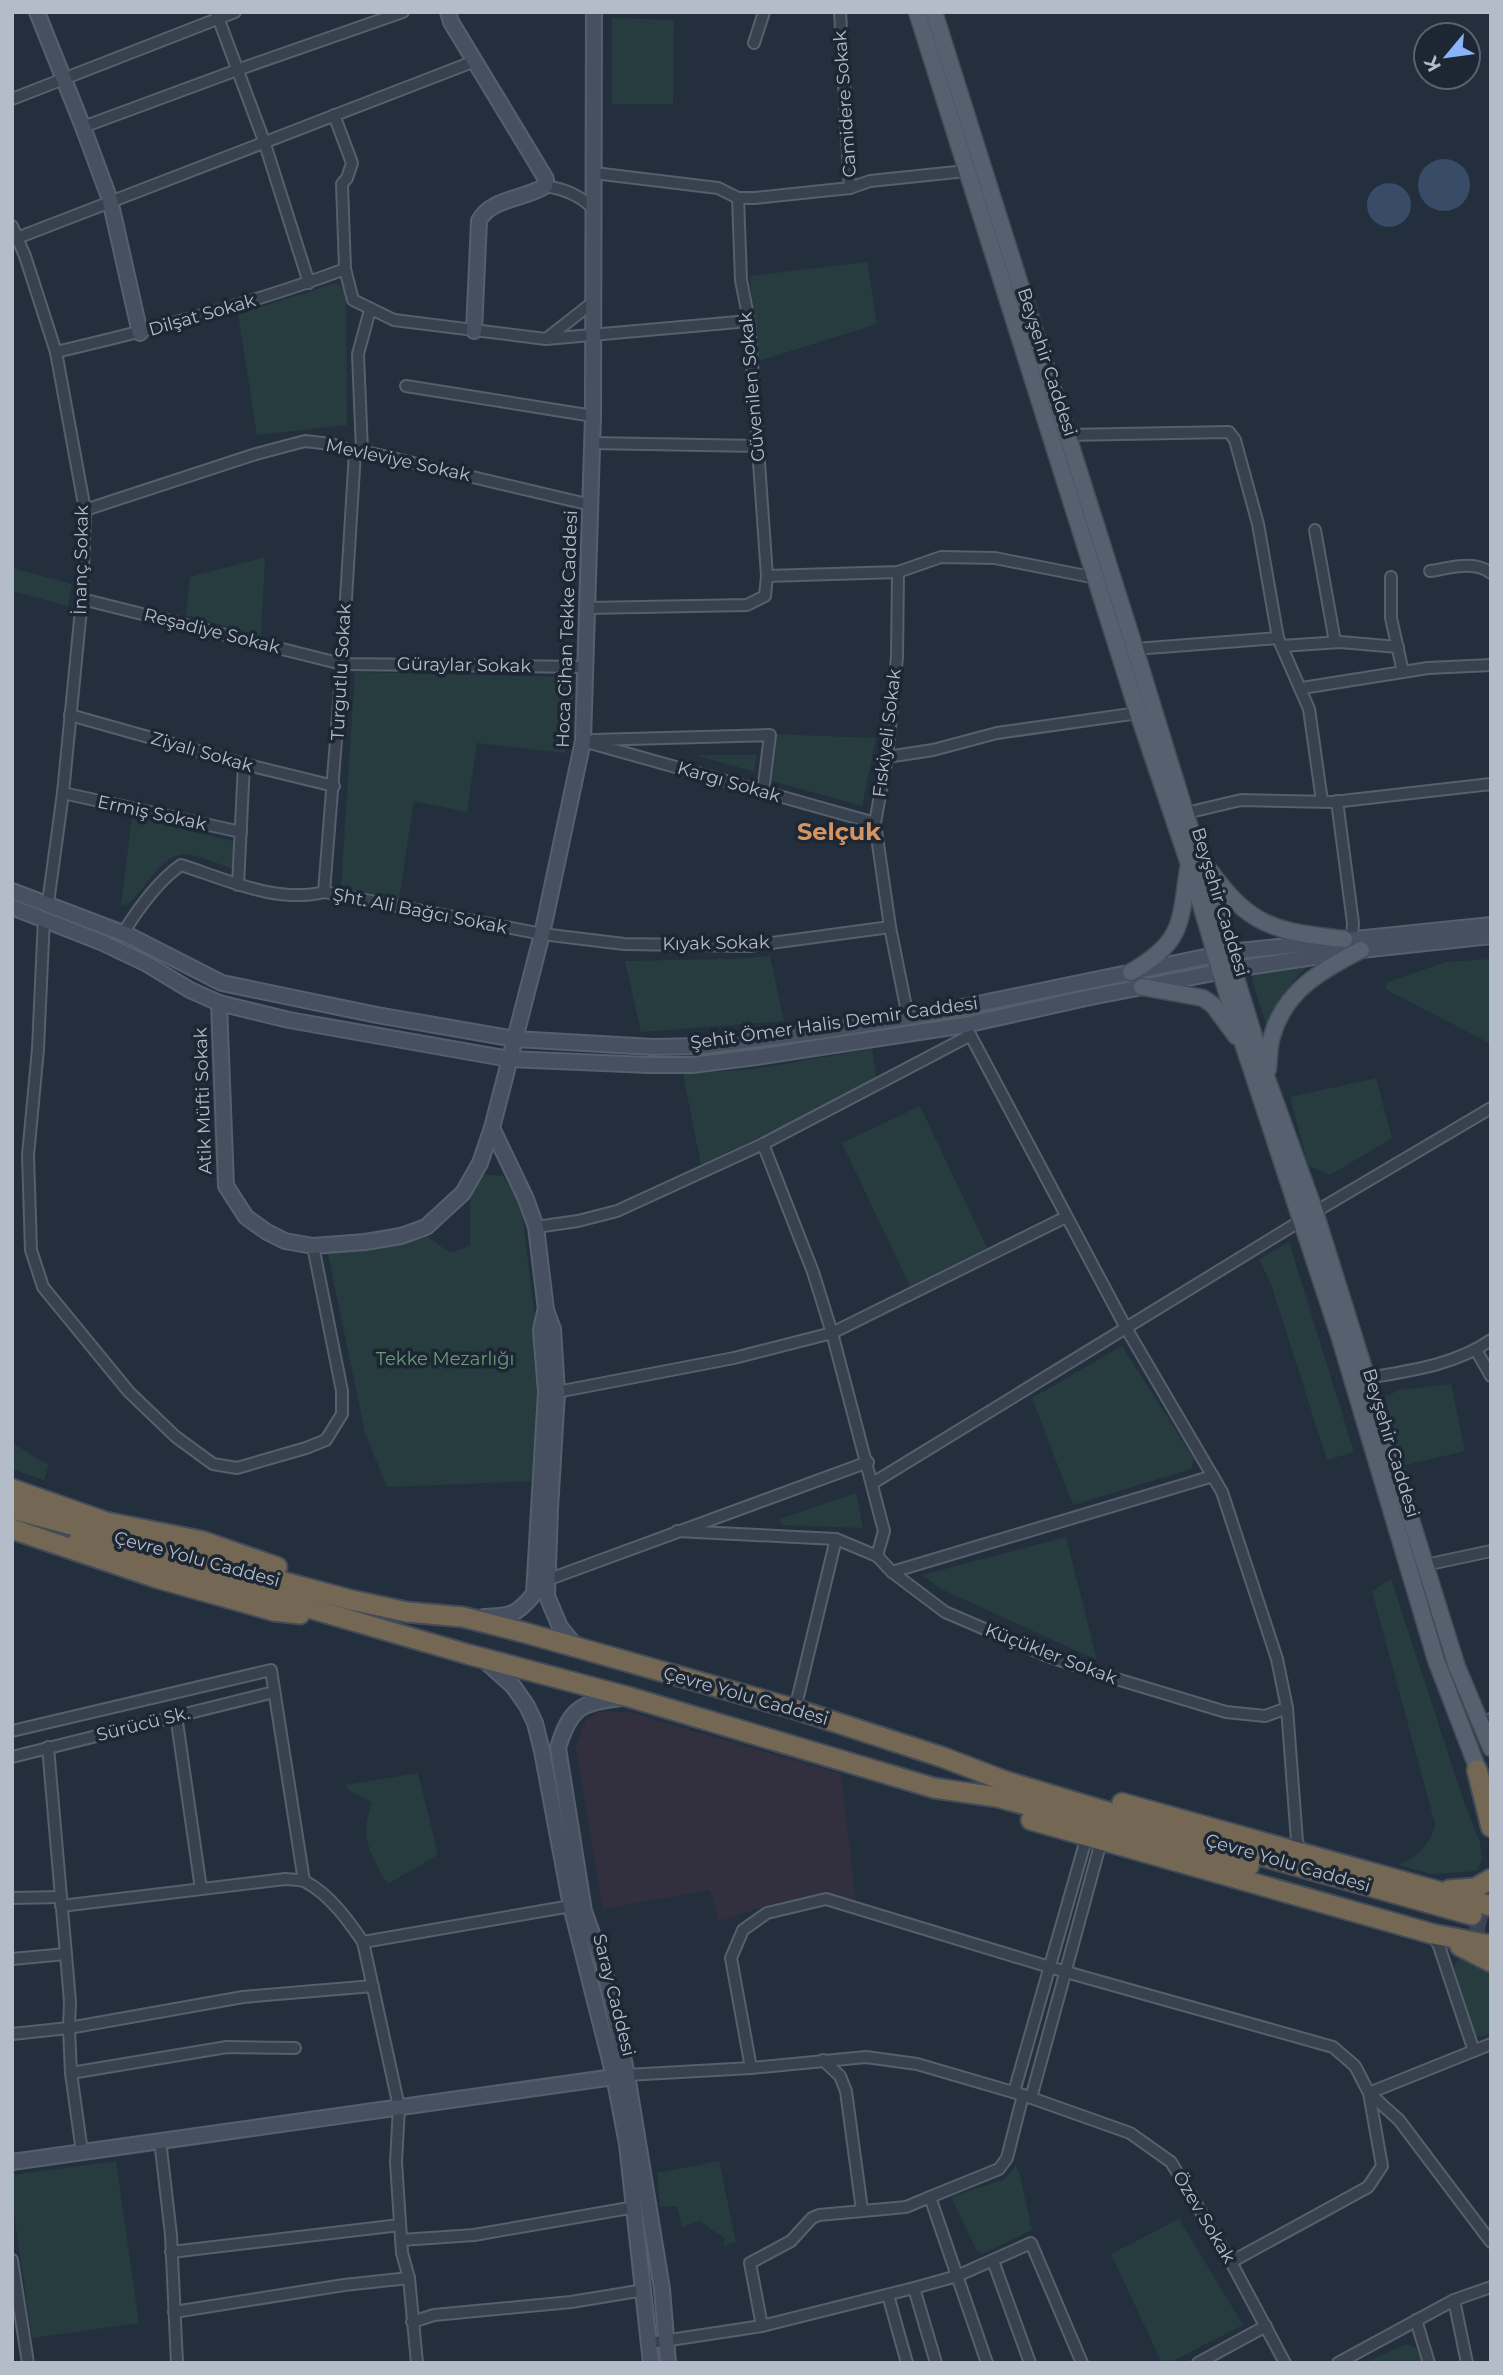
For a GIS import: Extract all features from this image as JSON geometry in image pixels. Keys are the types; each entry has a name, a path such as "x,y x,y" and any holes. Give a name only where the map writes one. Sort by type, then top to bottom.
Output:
{"highway":[{"path":"12,1489 106,1522 202,1541 407,1612"},
{"name":"Çevre Yolu Caddesi","path":"12,1509 351,1600 407,1612 463,1617 599,1653 794,1709 942,1756 1005,1781 1479,1918"},
{"name":"Çevre Yolu Caddesi","path":"12,1522 482,1659 629,1697 934,1787 997,1797 1479,1918"},
{"path":"12,1529 157,1578 274,1611 354,1620"},
{"path":"942,1756 1007,1770 1410,1883 1450,1890 1468,1890 1491,1879"},
{"path":"1477,1770 1491,1827"},
{"path":"934,1787 992,1809 1433,1934 1491,1962"},
{"path":"1410,1883 1479,1918 1491,1945"},
{"path":"1479,1918 1483,1938 1491,1928"},
{"path":"1433,1934 1479,1918"}],"main road":[{"name":"Beyşehir Caddesi","path":"917,12 1138,713 1194,860 1227,970 1244,1044 1367,1378 1457,1667 1490,1745"},
{"name":"Beyşehir Caddesi","path":"934,12 1186,813 1194,860"},
{"path":"1194,860 1240,908 1264,924 1352,942"},
{"path":"1131,972 1154,959 1170,943 1181,923 1194,860"},
{"path":"1267,1079 1272,1036 1288,1001 1352,942"},
{"name":"Beyşehir Caddesi","path":"1227,970 1267,1079 1308,1216 1339,1335 1436,1660 1491,1802"},
{"path":"1142,987 1203,998 1213,1005 1244,1044"}],"street":[{"path":"37,12 110,200 140,333"},
{"path":"12,99 217,15 234,12"},
{"path":"83,127 403,12"},
{"path":"448,12 451,22 545,179 545,186"},
{"name":"Hoca Cihan Tekke Caddesi","path":"492,1128 542,934 583,741 593,416 594,12"},
{"path":"754,43 764,12"},
{"name":"Camidere Sokak","path":"594,173 718,188 738,198 850,188 840,12"},
{"path":"217,15 264,141 309,283"},
{"path":"17,238 475,61"},
{"path":"334,115 352,163 342,184 345,269 353,300 370,310 394,320 546,339 749,321"},
{"path":"850,188 870,181 966,170"},
{"path":"474,331 479,221 483,212 545,186 566,189 594,209"},
{"name":"Güvenilen Sokak","path":"738,198 741,280 749,321 767,576"},
{"name":"İnanç Sokak","path":"12,226 25,256 56,352 85,510 82,599 63,793 48,903"},
{"path":"12,259 25,256"},
{"name":"Dilşat Sokak","path":"56,352 140,333 309,283 345,269"},
{"path":"546,339 592,303"},
{"name":"Turgutlu Sokak","path":"324,892 359,452 358,354 370,310"},
{"path":"406,386 593,416"},
{"path":"1067,435 1228,432 1235,440 1258,524 1280,642 1309,709 1322,801"},
{"name":"Mevleviye Sokak","path":"85,510 256,454 305,441 331,444 591,505"},
{"path":"592,443 758,446"},
{"path":"1315,530 1335,642"},
{"path":"588,608 747,605 765,596 767,576 898,572 941,556 995,558 1096,578"},
{"path":"1430,571 1462,566 1483,567 1491,573"},
{"name":"Fıskiyeli Sokak","path":"898,572 897,657 887,757 875,823 890,927 908,1017"},
{"path":"1391,577 1391,618 1403,672"},
{"name":"Reşadiye Sokak","path":"82,599 342,664"},
{"path":"1135,649 1280,642 1335,642 1398,647"},
{"name":"Güraylar Sokak","path":"342,664 585,667"},
{"path":"1302,688 1428,668 1491,665"},
{"path":"887,757 933,750 996,733 1138,713"},
{"name":"Ziyalı Sokak","path":"70,715 244,764 334,786"},
{"path":"583,741 770,735 763,792"},
{"name":"Kargı Sokak","path":"583,741 875,823"},
{"path":"238,885 244,764"},
{"path":"1186,813 1241,800 1337,801 1491,784"},
{"name":"Ermiş Sokak","path":"63,793 242,831"},
{"path":"1337,801 1353,923 1352,942"},
{"name":"Şht. Ali Bağcı Sokak","path":"123,933 155,889 171,872 181,866 238,885 302,895 324,892 542,934"},
{"name":"Şehit Ömer Halis Demir Caddesi","path":"12,891 123,933 222,983 377,1016 515,1040 653,1047 704,1046 821,1031 908,1017 1222,953 1352,942"},
{"name":"Şehit Ömer Halis Demir Caddesi","path":"12,907 101,942 219,1003 289,1020 509,1059 649,1065 692,1065 967,1030 1142,987 1352,942"},
{"path":"44,918 38,1049 28,1155 31,1251 43,1287 129,1392 176,1437 213,1464 237,1468 306,1448 326,1440 342,1414 342,1391 313,1246"},
{"path":"1352,942 1491,925"},
{"name":"Kıyak Sokak","path":"542,934 624,944 748,946 890,927"},
{"path":"1352,942 1491,936"},
{"name":"Atik Müfti Sokak","path":"219,1003 226,1186 246,1217 285,1241 313,1246 365,1242 401,1236 426,1227 463,1193 480,1163 492,1128"},
{"path":"536,1227 578,1222 617,1211 763,1144 967,1030 1126,1328 1222,1492 1277,1659 1287,1709 1297,1841 1301,1853"},
{"path":"873,1483 1308,1216 1491,1108"},
{"path":"492,1128 526,1199 536,1227 545,1310 553,1329 557,1392 547,1597 560,1627 573,1643 599,1653"},
{"path":"763,1144 813,1272 832,1333 884,1531 877,1556"},
{"path":"557,1392 734,1358 832,1333 1066,1217"},
{"path":"463,1617 511,1616 534,1594 546,1392 541,1330 545,1310"},
{"path":"1367,1378 1426,1368 1476,1350 1491,1340"},
{"path":"1476,1350 1491,1376"},
{"path":"547,1580 867,1462"},
{"path":"892,1572 1213,1476"},
{"name":"Küçükler Sokak","path":"677,1531 836,1539 877,1556 892,1572 945,1612 1045,1655 1226,1712 1265,1716 1287,1709"},
{"path":"794,1709 836,1539"},
{"path":"1425,1565 1491,1551"},
{"name":"Saray Caddesi","path":"482,1659 513,1686 535,1723 549,1779 571,1906 620,2076 662,2289 668,2363"},
{"name":"Sürücü Sk.","path":"12,1731 271,1670 274,1692 12,1757"},
{"path":"274,1692 304,1881"},
{"name":"Saray Caddesi","path":"629,1697 595,1701 581,1707 563,1730 558,1748 584,1911 604,1967 620,2076 651,2363"},
{"path":"176,1715 201,1889"},
{"path":"1490,1745 1491,1719"},
{"path":"48,1747 70,2001 71,2073 82,2152"},
{"path":"762,2326 750,2263 791,2241 812,2218 819,2215 906,2207 999,2169 1007,2158 1050,1967 1095,1839"},
{"path":"1023,2095 1066,1972 1099,1849 1095,1839"},
{"path":"12,1898 61,1902 285,1879 304,1881 340,1912 363,1942 399,2107 396,2162 401,2240 409,2278 417,2363"},
{"path":"751,2068 731,1958 743,1930 767,1913 826,1899 1066,1972 1333,2048 1355,2066 1369,2093 1382,2166 1368,2187 1231,2262"},
{"path":"363,1942 571,1906"},
{"path":"1433,1934 1474,2051"},
{"path":"12,1959 65,1954"},
{"path":"12,2034 69,2028 243,1997 373,1986"},
{"path":"1369,2093 1491,2044"},
{"path":"71,2073 227,2047 295,2048"},
{"name":"Özev Sokak","path":"620,2076 751,2068 866,2057 918,2064 1023,2095 1130,2133 1171,2161 1231,2262 1285,2363"},
{"path":"823,2060 840,2076 846,2091 862,2210"},
{"path":"12,2162 620,2076"},
{"path":"1369,2093 1399,2120 1491,2242"},
{"path":"160,2140 171,2252 177,2363"},
{"path":"930,2197 987,2363"},
{"path":"401,2240 498,2231 635,2207"},
{"path":"171,2252 400,2225"},
{"path":"650,2343 762,2326 888,2295 957,2276 1031,2243 1083,2363"},
{"path":"12,2260 28,2363"},
{"path":"993,2261 1030,2363"},
{"path":"174,2312 344,2285 409,2278"},
{"path":"1338,2363 1454,2300 1491,2287"},
{"path":"914,2288 936,2363"},
{"path":"412,2322 434,2315 571,2302 644,2290"},
{"path":"888,2295 907,2363"},
{"path":"1454,2300 1467,2363"},
{"path":"1416,2320 1429,2363"},
{"path":"1198,2363 1266,2326"}],"shaded area":[{"path":"599,1712 628,1712 841,1774 856,1901 836,1896 775,1903 719,1921 710,1890 603,1909 576,1746 586,1720"}],"green space":[{"path":"612,18 674,20 673,104 612,104"},
{"path":"867,262 877,324 756,362 750,276"},
{"path":"337,283 346,292 347,425 257,435 238,314"},
{"path":"265,557 261,636 186,615 190,577"},
{"path":"12,568 72,584 68,606 12,591"},
{"path":"355,672 576,677 565,753 477,743 467,812 414,801 399,899 341,888"},
{"path":"774,734 876,738 862,806 772,781"},
{"path":"695,755 756,755 755,772"},
{"path":"132,816 236,842 233,869 191,855 181,855 163,864 132,900 121,906"},
{"path":"770,956 784,1021 641,1032 625,961"},
{"path":"1491,959 1491,1044 1385,989 1388,982 1446,962"},
{"path":"1312,963 1286,991 1269,1025 1266,1024 1252,981 1255,968"},
{"path":"872,1049 877,1081 701,1165 683,1074 754,1069"},
{"path":"1376,1078 1392,1138 1330,1175 1308,1165 1290,1097"},
{"path":"920,1106 987,1248 910,1286 842,1143"},
{"name":"Tekke Mezarlığı","path":"481,1174 503,1176 521,1205 541,1366 535,1481 387,1487 365,1433 328,1254 428,1237 450,1253 470,1246 470,1201"},
{"path":"1289,1242 1354,1452 1327,1460 1271,1284 1259,1259"},
{"path":"1122,1346 1194,1459 1191,1469 1073,1505 1032,1398"},
{"path":"1451,1384 1465,1451 1402,1466 1385,1397 1399,1390"},
{"path":"12,1442 49,1464 44,1480 12,1469"},
{"path":"856,1493 863,1528 781,1525 780,1519"},
{"path":"1066,1537 1097,1660 941,1589 922,1575"},
{"path":"1391,1579 1480,1843 1482,1859 1477,1871 1431,1874 1399,1865 1423,1849 1435,1824 1372,1591"},
{"path":"418,1773 438,1855 389,1883 381,1873 367,1841 366,1827 372,1802 348,1790 346,1785"},
{"path":"1461,1957 1491,1975 1491,2033 1481,2037 1475,2035 1454,1966"},
{"path":"116,2161 139,2323 32,2338 12,2199 12,2175"},
{"path":"719,2161 736,2242 723,2246 725,2239 700,2221 682,2227 677,2206 660,2207 657,2173"},
{"path":"1016,2165 1032,2230 982,2254 977,2251 951,2197 1005,2179"},
{"path":"1179,2219 1243,2325 1169,2363 1162,2363 1111,2254"},
{"path":"1406,2344 1418,2349 1422,2363 1365,2363"}],"water":[{"path":"1444,159 1454,161 1462,167 1468,175 1468,195 1462,203 1454,209 1444,211 1434,209 1426,203 1420,195 1418,185 1420,175 1426,167 1434,161"},
{"path":"1389,183 1405,189 1411,205 1405,221 1389,227 1373,221 1367,205 1373,189"}],"tunnel":[{"path":"1472,1915 1491,1920"},
{"path":"1469,1928 1491,1931"}],"district":[{"name":"Selçuk","path":"839,831"}]}
